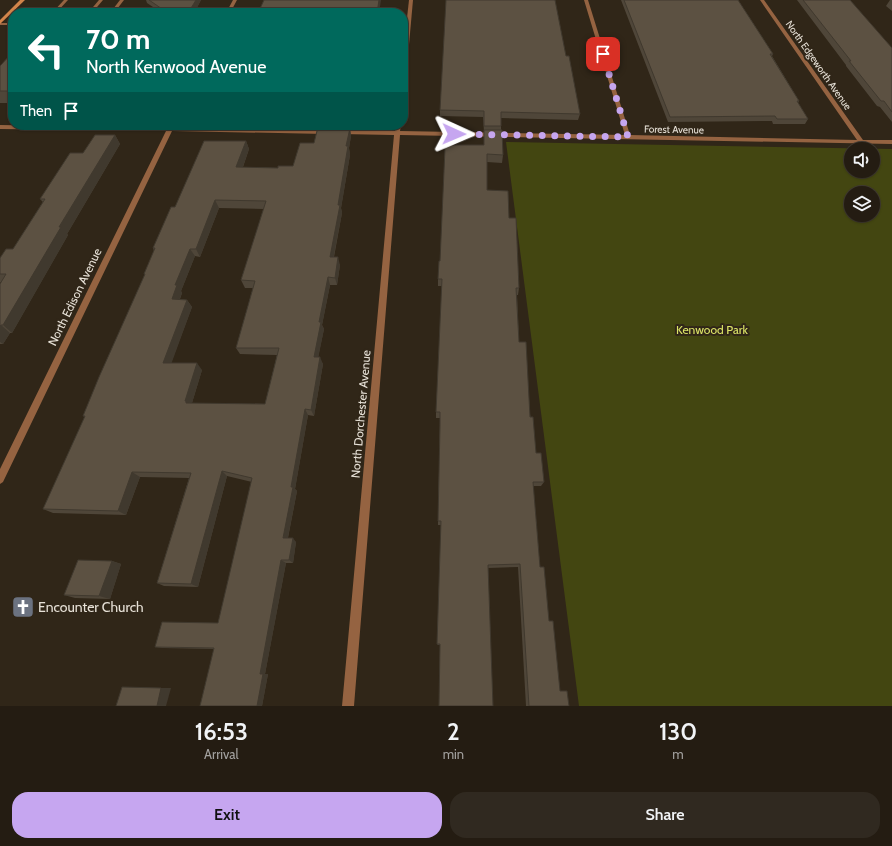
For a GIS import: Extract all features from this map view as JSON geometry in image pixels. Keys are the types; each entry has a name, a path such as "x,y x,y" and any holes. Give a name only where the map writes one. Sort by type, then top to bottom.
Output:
{"street":[{"path":"15,8 23,0"},
{"path":"59,8 66,0"},
{"path":"94,8 101,0"},
{"path":"116,8 122,0"},
{"path":"408,29 411,0"},
{"path":"586,0 628,137"},
{"name":"North Edgeworth Avenue","path":"762,0 861,141"},
{"path":"0,23 8,15"},
{"name":"Forest Avenue","path":"408,129 628,137 892,142"},
{"name":"North Edison Avenue","path":"0,479 170,130"},
{"name":"North Dorchester Avenue","path":"348,706 398,130"}],"green space":[{"name":"Kenwood Park","path":"506,142 844,148 844,178 880,178 880,149 892,149 892,706 579,706"}],"building":[{"path":"149,0 196,0 191,8 161,8"},
{"path":"264,0 379,0 378,8 260,8"},
{"path":"446,0 555,0 566,56 569,56 580,114 501,112 501,126 484,126 484,111 440,110"},
{"path":"624,0 738,0 773,54 770,54 799,101 797,101 808,119 777,119 775,116 670,117"},
{"path":"803,0 850,0 892,48 892,112 884,101 881,101 849,61 851,61"},
{"path":"8,57 8,91 0,91 0,66"},
{"path":"317,130 350,130 338,205 340,205 330,257 338,257 335,278 328,277 319,322 321,322 314,357 320,357 311,410 305,409 291,487 293,487 283,538 293,538 289,560 281,560 260,674 263,674 257,706 200,706 214,648 155,647 162,622 218,623 252,478 222,471 191,584 157,583 191,473 132,472 118,511 43,509 85,416 83,416 99,377 145,274 155,248 153,248 171,207 175,207 204,141 246,141 236,167 278,168 278,166 293,166 300,143 314,143","holes":["215,200 266,201 241,280 255,281 236,348 279,348 265,404 186,403 185,401 197,363 163,363 187,300 172,299 177,285 175,285 190,249 196,249"]},
{"path":"484,130 502,130 503,155 487,154 487,190 508,191 509,218 516,218 519,288 516,288 519,342 526,342 530,417 533,417 536,453 541,453 544,482 533,482 540,567 544,567 549,621 553,621 560,691 567,691 569,706 529,706 520,564 488,565 493,706 439,706 440,644 437,644 441,521 438,521 440,412 436,412 442,279 438,279 445,148 446,145 484,145"},
{"path":"95,135 115,135 59,227 61,227 3,325 0,326 0,284 6,274 0,274 0,258 6,249 13,249 45,199 40,199 70,153 83,153"},
{"path":"78,560 112,561 99,596 64,595"},
{"path":"122,687 161,688 157,706 116,706"}],"place":[{"name":"Encounter Church","path":"23,607"}],"route":[{"path":"454,134 628,137 603,54"}]}
